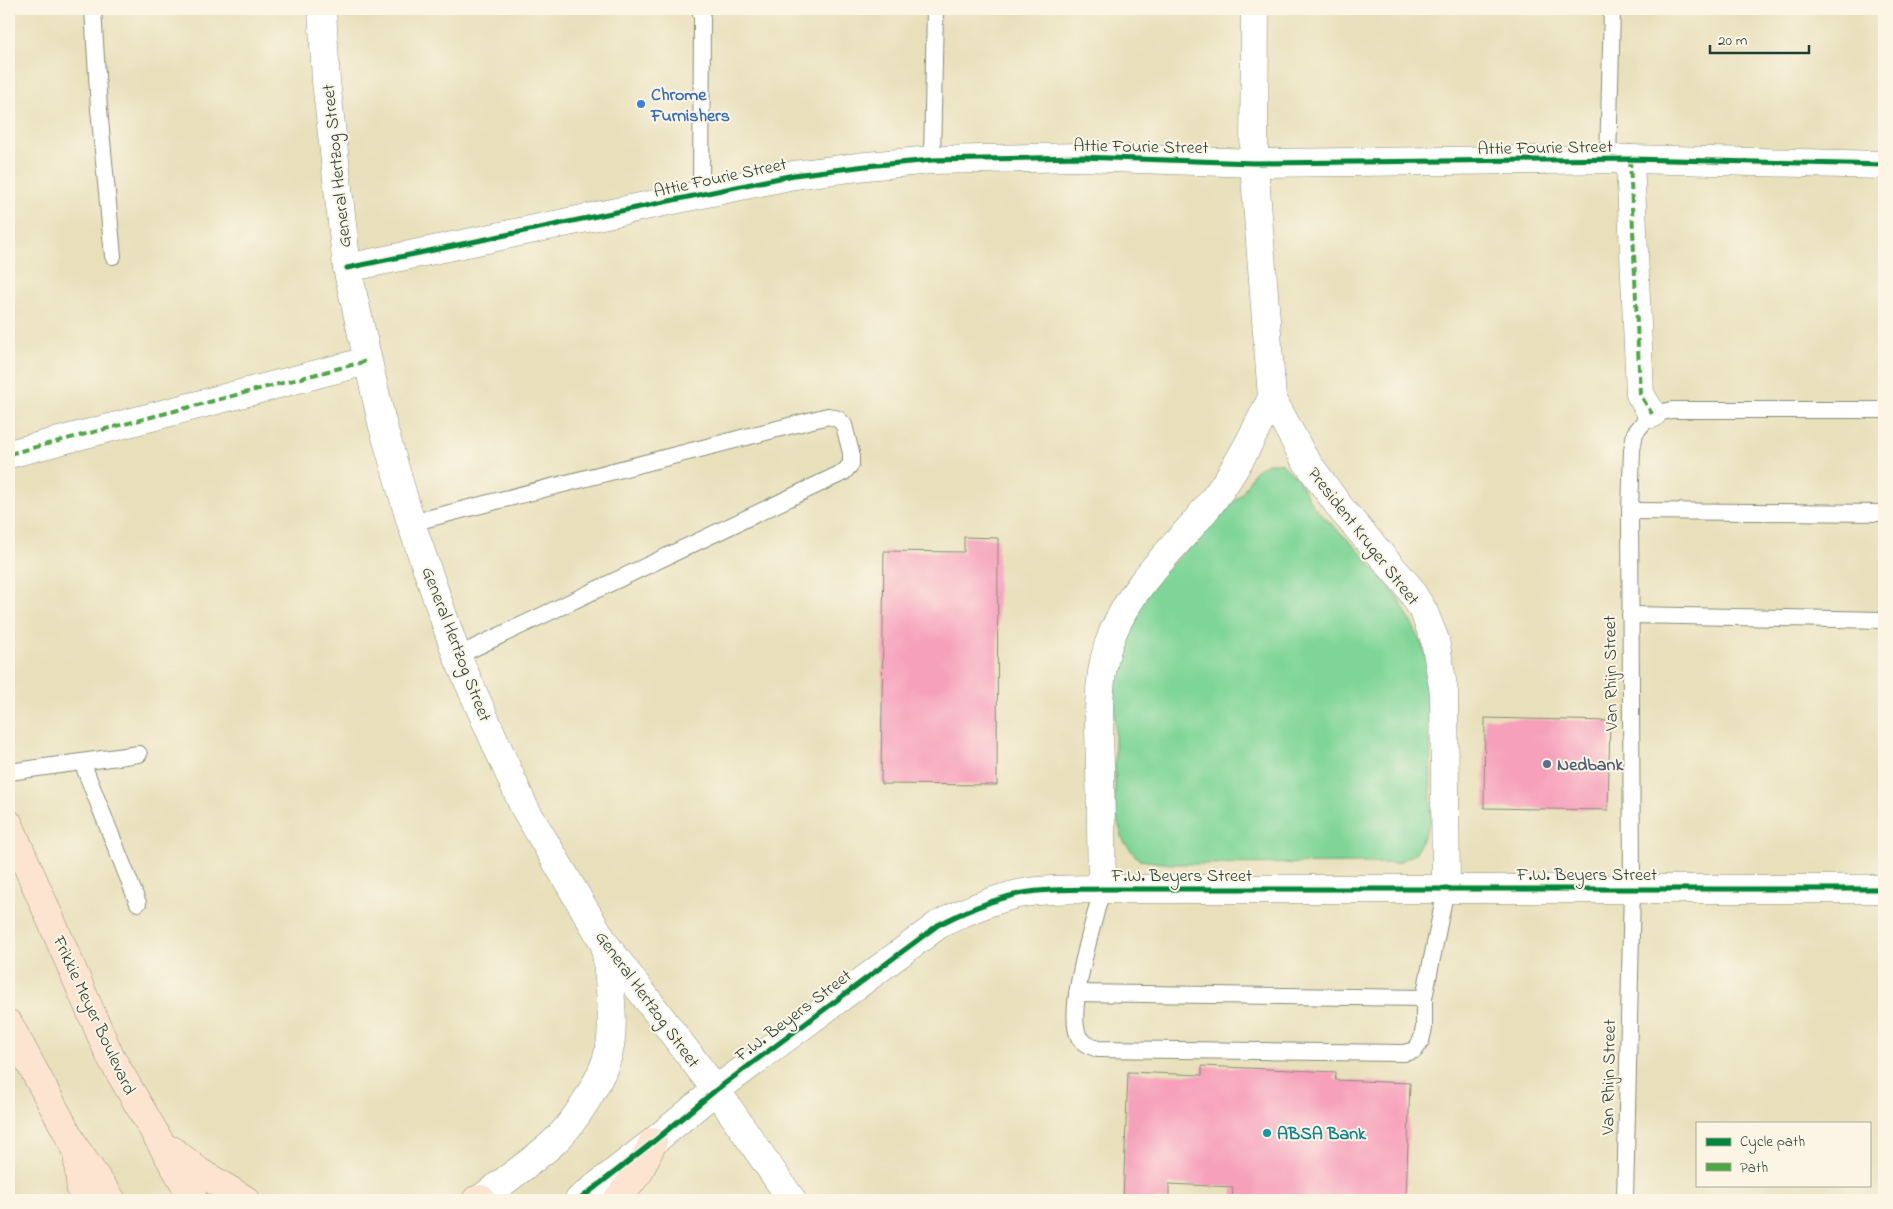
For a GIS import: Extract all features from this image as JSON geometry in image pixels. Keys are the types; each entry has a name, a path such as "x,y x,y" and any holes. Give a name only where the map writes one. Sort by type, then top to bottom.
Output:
{"main road":[{"name":"Frikkie Meyer Boulevard","path":"9,824 110,1056 194,1200"},
{"path":"9,1024 76,1149 112,1200"},
{"path":"156,1136 198,1172 246,1200"},
{"path":"617,1200 639,1172 653,1142"},
{"path":"76,1149 82,1200"}],"street":[{"name":"General Hertzog Street","path":"322,9 326,81 347,268 382,423 411,522 457,656 524,808 606,944 716,1090 792,1200"},
{"name":"President Kruger Street","path":"1255,9 1254,163 1272,398 1304,458 1342,510 1408,586 1424,612 1436,640 1444,692 1446,889"},
{"name":"Attie Fourie Street","path":"347,268 794,175 932,160 1080,157 1254,163 1619,160 1884,165"},
{"path":"1619,160 1640,394 1652,414"},
{"path":"9,454 367,361"},
{"path":"1102,888 1098,706 1103,667 1112,633 1127,605 1161,558 1213,500 1241,457 1272,398"},
{"name":"F.W. Beyers Street","path":"579,1200 716,1090 938,925 968,910 1011,896 1040,891 1102,888 1446,889 1632,887 1884,889"},
{"path":"479,1200 553,1143 582,1108 598,1080 609,1050 612,1012 606,944"}],"lane":[{"path":"93,9 113,256"},
{"path":"700,9 702,18 701,194"},
{"path":"932,160 935,9"},
{"path":"1612,9 1619,160"},
{"path":"1652,414 1672,410 1884,410"},
{"name":"Van Rhijn Street","path":"1625,1200 1632,887 1630,510 1632,450 1635,433 1652,414"},
{"path":"411,522 828,416 838,419 844,425 851,453 851,464 844,472 457,656"},
{"path":"1630,510 1884,513"},
{"path":"1630,615 1884,620"},
{"path":"9,772 139,754"},
{"path":"82,762 138,903"},
{"path":"1102,888 1077,993 1075,1025 1078,1036 1084,1044 1098,1049 1355,1053 1404,1053 1415,1050 1421,1041 1424,1028 1424,998 1446,889"},
{"path":"1077,993 1424,998"}],"green space":[{"path":"1267,463 1281,463 1297,478 1313,506 1361,553 1397,596 1418,636 1430,665 1431,821 1415,854 1397,863 1171,864 1139,860 1124,842 1115,813 1115,668 1134,611 1161,575 1243,492 1254,472"}],"building":[{"path":"964,537 998,538 997,785 881,784 884,551 964,552"},
{"name":"Nedbank","path":"1485,718 1610,721 1608,810 1484,808"},
{"name":"ABSA Bank","path":"1202,1066 1336,1072 1335,1080 1410,1083 1406,1200 1232,1200 1233,1187 1169,1184 1169,1200 1123,1200 1128,1072 1202,1075"}],"marked path":[{"path":"1630,159 1640,394 1652,414"},
{"path":"9,454 367,361"}],"cycle path":[{"path":"347,268 794,175 932,160 1080,157 1254,163 1630,159 1884,165"},
{"path":"579,1200 716,1090 938,925 991,902 1021,893 1102,889 1884,889"}],"place":[{"name":"Chrome Furnishers","path":"641,104"},
{"name":"Nedbank","path":"1547,764"},
{"name":"ABSA Bank","path":"1267,1133"}]}
